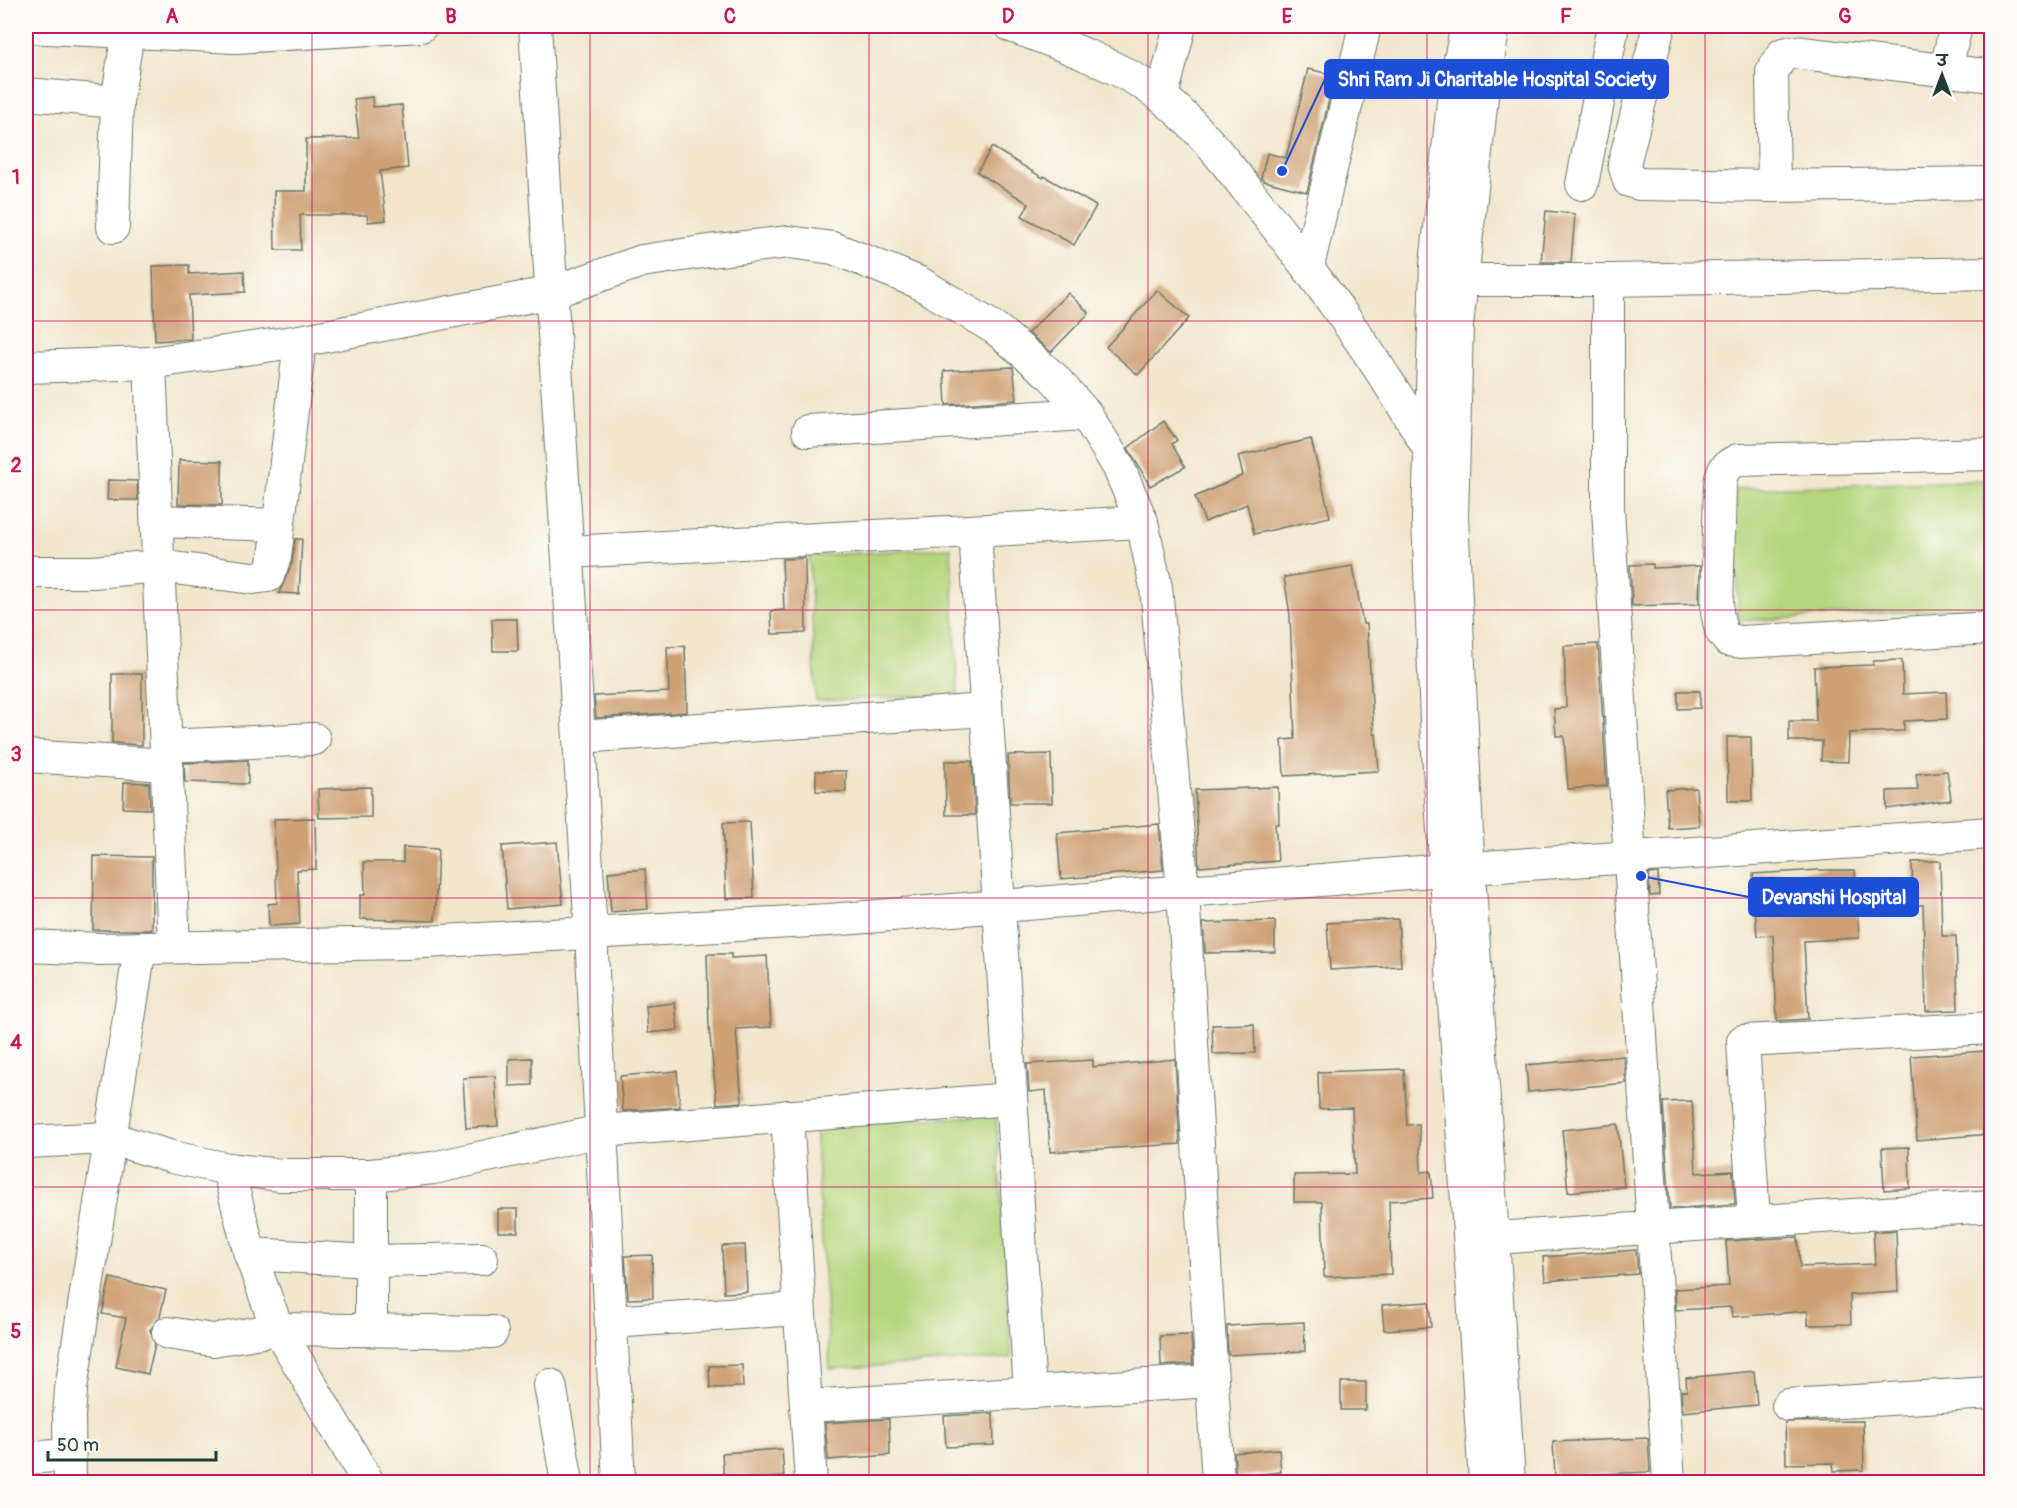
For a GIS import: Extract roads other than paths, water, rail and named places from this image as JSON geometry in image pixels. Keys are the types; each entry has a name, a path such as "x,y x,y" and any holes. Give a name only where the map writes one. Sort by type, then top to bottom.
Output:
{"street":[{"path":"26,27 236,37 421,26"},
{"path":"536,26 591,933 619,1482"},
{"path":"1011,26 1121,73 1162,96 1211,145 1348,320 1453,486"},
{"path":"1162,96 1180,26"},
{"path":"1308,266 1365,26"},
{"path":"1467,26 1455,83 1448,280 1457,326 1453,486 1457,869 1485,1482"},
{"path":"1494,26 1448,280 1429,449 1428,519 1431,602 1494,1238 1509,1482"},
{"path":"1582,184 1613,26"},
{"path":"1659,26 1624,164 1629,181 1640,184 1774,186 1992,183"},
{"path":"1946,69 1956,26"},
{"path":"113,227 117,102 128,32"},
{"path":"1774,186 1772,72 1777,60 1783,54 1794,52 1992,76"},
{"path":"26,94 117,102"},
{"path":"26,367 150,363 300,341 553,292 642,261 789,242 833,248 918,282 968,310 996,329 1053,377 1086,414 1118,466 1142,522 1156,587 1183,891 1218,1482"},
{"path":"1448,280 1608,280 1992,273"},
{"path":"1608,280 1608,509 1628,858 1669,1482"},
{"path":"26,572 93,572 158,566 253,578 268,576 275,557 300,341"},
{"path":"150,363 174,947"},
{"path":"808,431 1086,414"},
{"path":"1992,454 1738,460 1727,465 1721,472 1720,484 1717,612 1721,632 1728,640 1741,642 1992,628"},
{"path":"157,521 278,525"},
{"path":"568,552 1142,522"},
{"path":"975,531 1030,1392"},
{"path":"579,737 986,710"},
{"path":"26,756 166,755 314,740"},
{"path":"26,946 140,948 405,943 829,920 1457,869 1992,833"},
{"path":"26,1458 70,1468 71,1389 140,948"},
{"path":"1754,1220 1743,1041 1992,1028"},
{"path":"26,1142 110,1138 172,1157 228,1169 280,1175 371,1175 433,1168 601,1131 1011,1099"},
{"path":"787,1116 811,1482"},
{"path":"228,1169 250,1254 279,1329 368,1482"},
{"path":"371,1175 371,1329"},
{"path":"1494,1238 1992,1206"},
{"path":"250,1254 370,1261 482,1259"},
{"path":"611,1322 800,1309"},
{"path":"168,1333 213,1340 279,1329 492,1332"},
{"path":"806,1406 1212,1381"},
{"path":"550,1385 567,1482"},
{"path":"1788,1405 1992,1393"}],"place":[{"name":"Shri Ram Ji Charitable Hospital Society","path":"1282,171"},
{"name":"Devanshi Hospital","path":"1641,876"}]}
